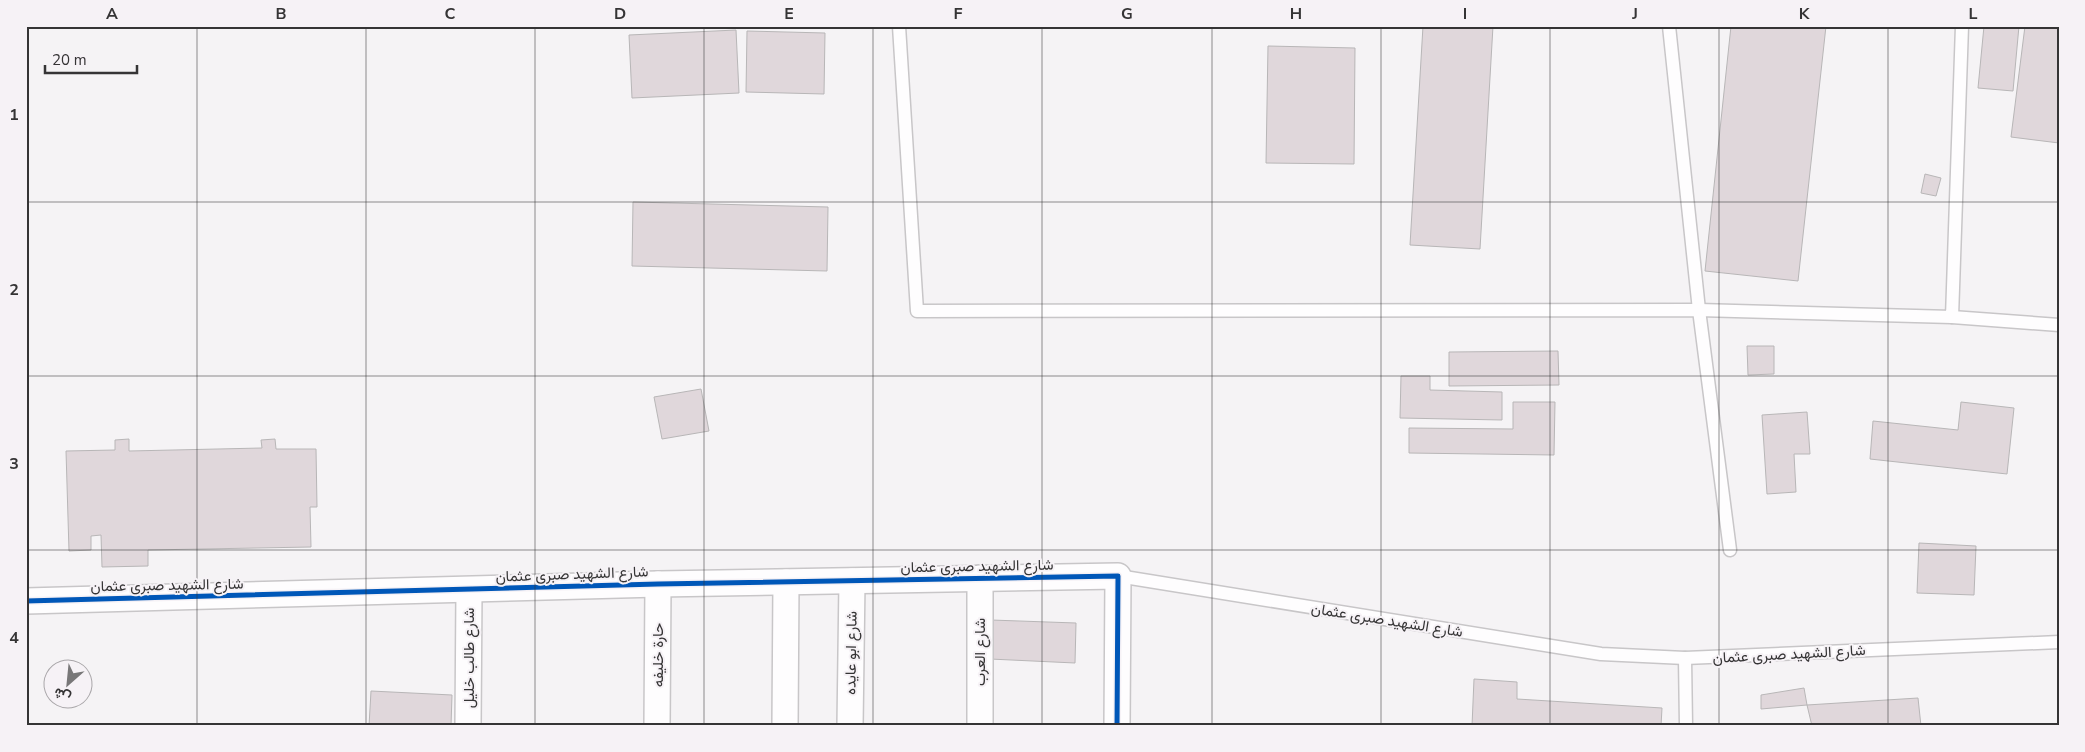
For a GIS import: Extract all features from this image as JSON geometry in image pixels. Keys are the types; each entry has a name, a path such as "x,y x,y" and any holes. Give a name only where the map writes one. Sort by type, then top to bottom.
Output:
{"street":[{"name":"شارع الشهيد صبرى عثمان","path":"26,601 658,584 1118,576"},
{"path":"1117,726 1118,576"},
{"name":"شارع العرب","path":"980,578 980,726"},
{"name":"شارع ابو عايده","path":"850,726 852,581"},
{"path":"785,726 786,582"},
{"name":"حارة خليفه","path":"657,726 658,584"},
{"name":"شارع طالب خليل","path":"468,726 469,590"}],"lane":[{"path":"899,26 917,311 1699,310 1952,317 2059,326"},
{"path":"1669,26 1699,310 1730,550"},
{"path":"1952,317 1962,26"},
{"name":"شارع الشهيد صبرى عثمان","path":"1118,576 1601,654 1685,658 2059,642"},
{"path":"1685,658 1686,726"}],"building":[{"path":"1423,26 1493,26 1480,249 1410,245"},
{"path":"1731,26 1826,26 1798,281 1705,271"},
{"path":"1984,26 2019,26 2013,91 1978,88"},
{"path":"2025,26 2059,26 2059,143 2011,137"},
{"path":"736,30 739,93 632,98 629,35"},
{"path":"747,31 825,33 824,94 746,92"},
{"path":"1268,46 1355,48 1354,164 1266,163"},
{"path":"1925,174 1941,178 1936,196 1921,193"},
{"path":"633,202 828,207 827,271 632,266"},
{"path":"1747,346 1774,346 1774,374 1748,375"},
{"path":"1558,351 1559,385 1449,386 1449,352"},
{"path":"1401,376 1430,376 1430,390 1502,392 1502,420 1400,418"},
{"path":"701,389 709,431 662,439 654,397"},
{"path":"1513,402 1555,402 1554,455 1409,453 1409,428 1513,429"},
{"path":"1961,402 2014,408 2007,474 1870,459 1873,421 1958,430"},
{"path":"1807,412 1810,454 1794,454 1796,492 1767,494 1762,415"},
{"path":"129,439 129,451 262,448 261,440 275,439 276,449 316,449 317,507 310,507 311,547 148,550 148,566 102,567 101,535 91,536 91,550 69,551 66,451 115,450 115,440"},
{"path":"1919,543 1976,546 1974,595 1917,593"},
{"path":"991,620 1076,623 1075,663 990,659"},
{"path":"1474,679 1517,682 1517,699 1662,708 1661,726 1472,726"},
{"path":"1804,688 1807,705 1761,709 1761,695"},
{"path":"371,691 452,695 451,726 369,726"},
{"path":"1918,698 1921,726 1812,726 1807,705"}],"cycle path":[{"path":"26,601 658,584 1118,576 1117,726"}]}
